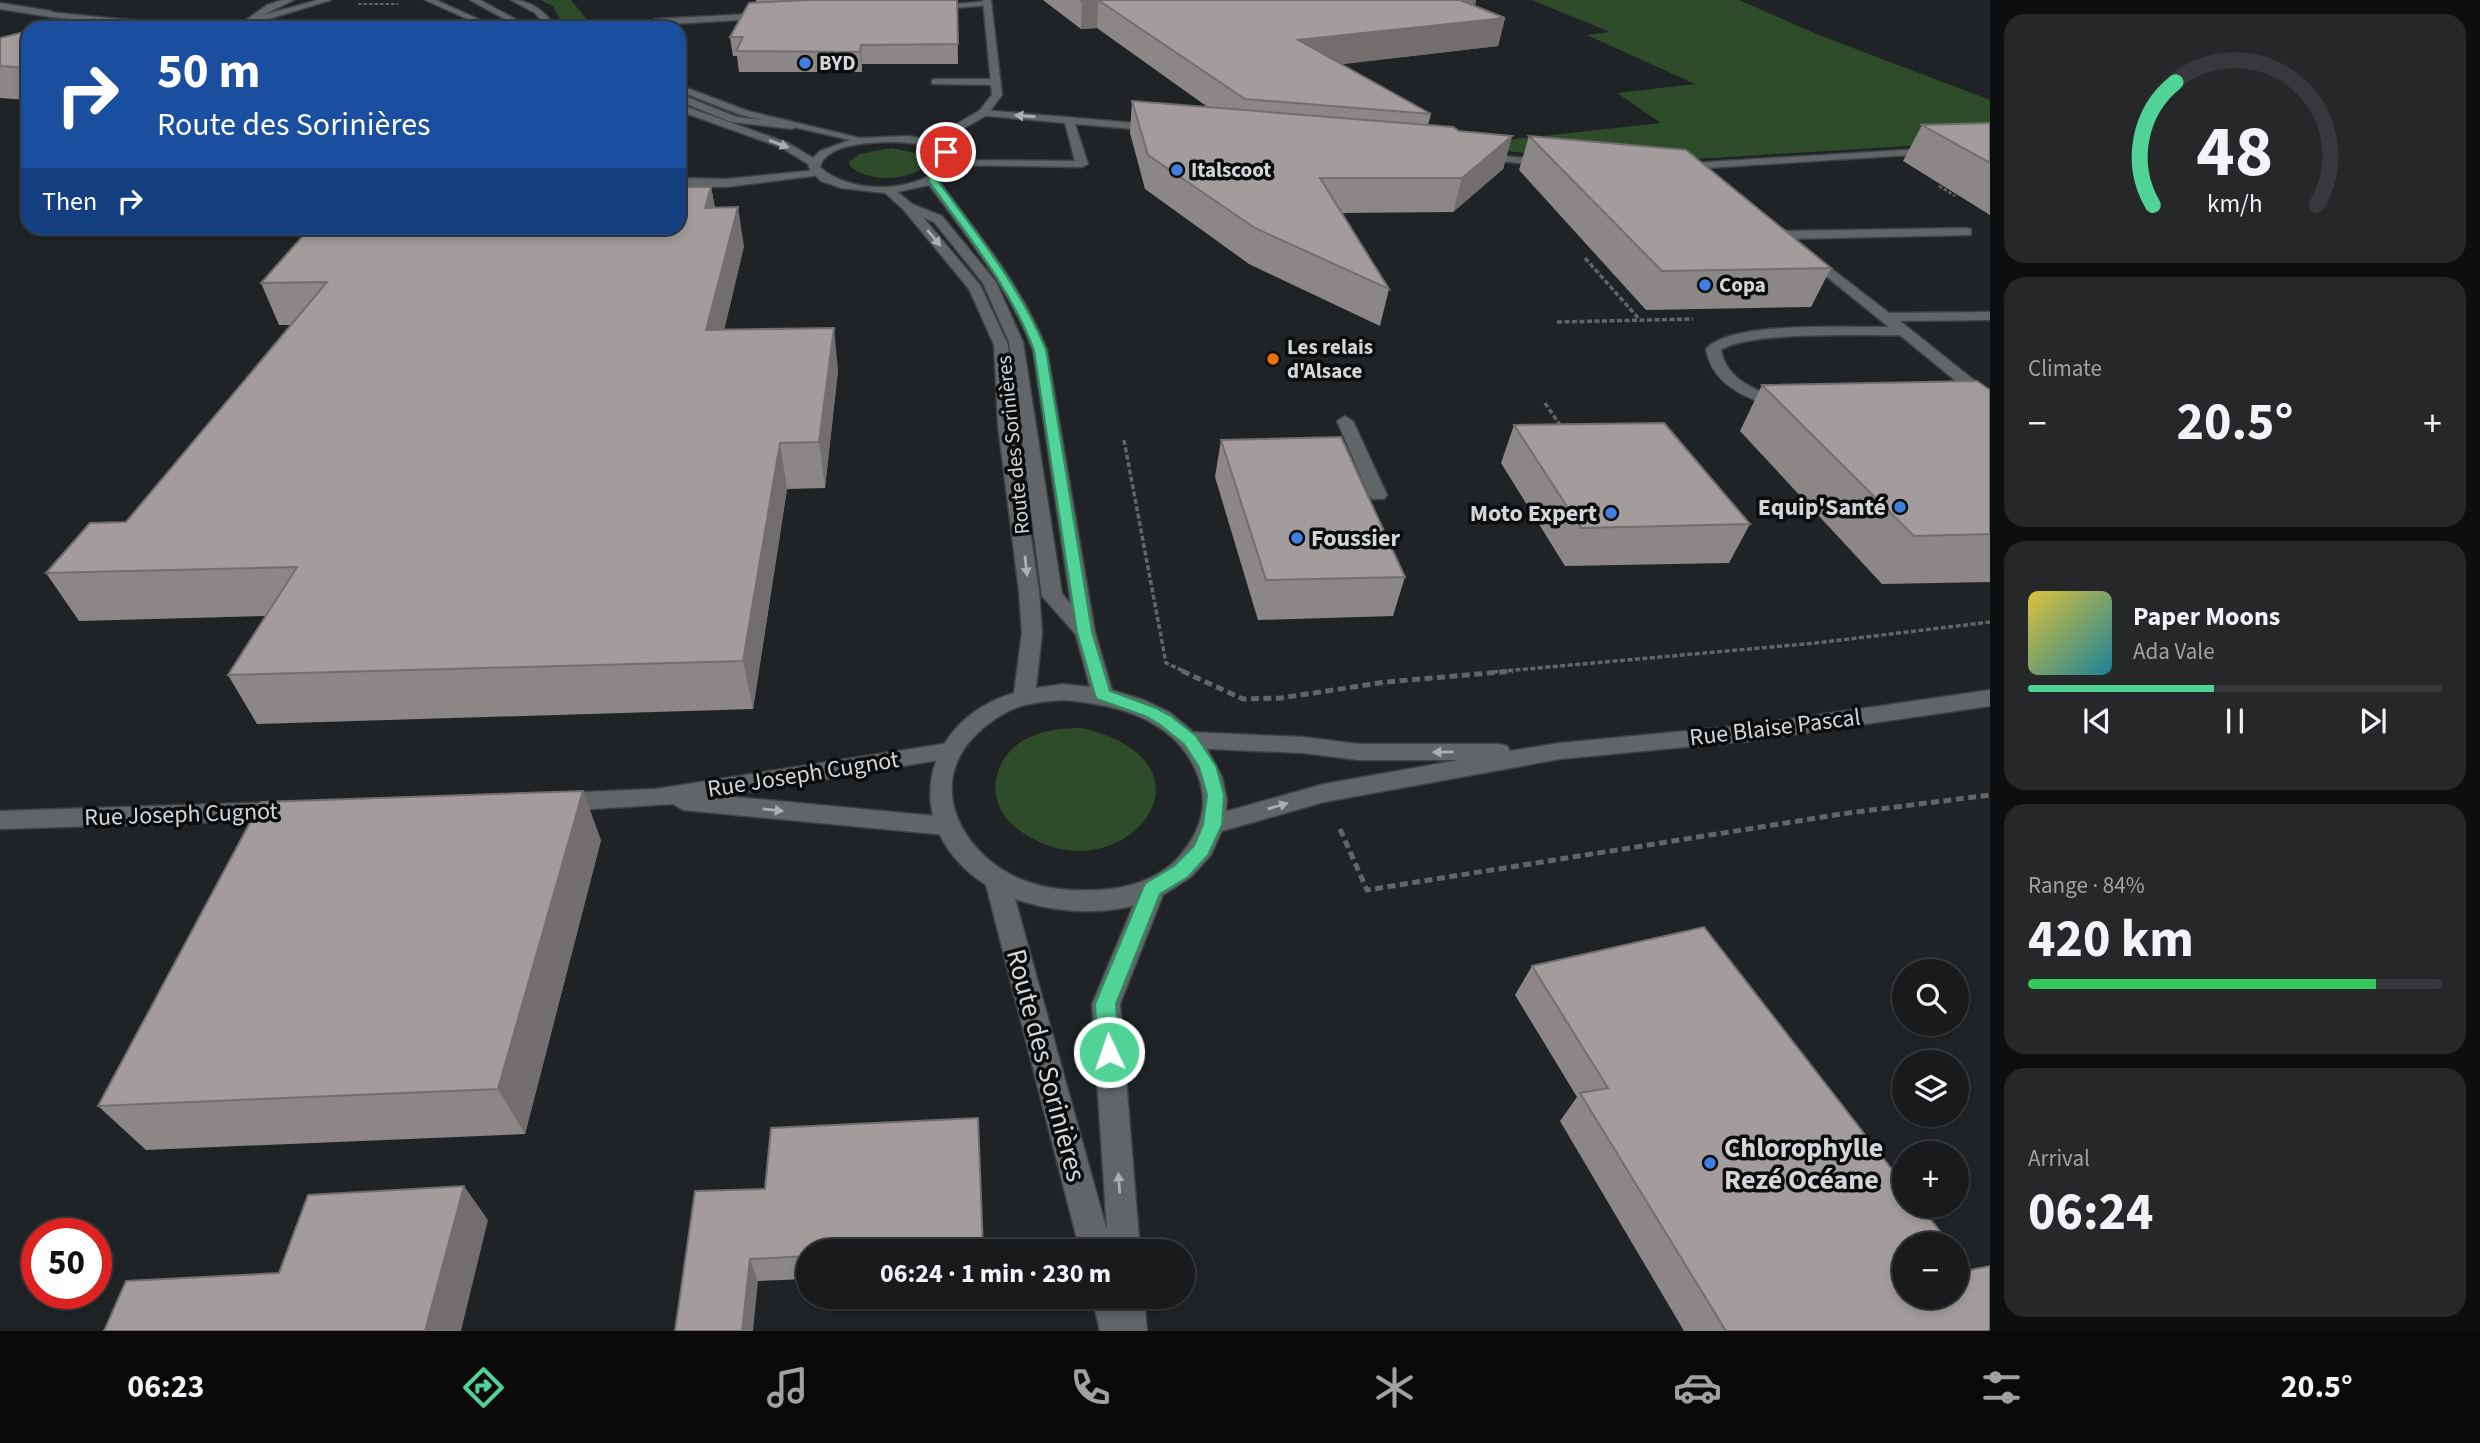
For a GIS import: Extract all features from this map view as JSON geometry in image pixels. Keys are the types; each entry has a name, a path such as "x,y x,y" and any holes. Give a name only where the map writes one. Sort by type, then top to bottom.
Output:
{"main road":[{"path":"252,21 270,7 290,0"},
{"path":"263,21 327,0"},
{"path":"429,0 478,21"},
{"path":"474,0 514,21"},
{"path":"515,0 538,11 547,21"},
{"path":"918,7 987,2 996,82 997,95 983,113 929,144"},
{"path":"0,6 116,21"},
{"path":"673,21 779,15"},
{"path":"935,82 996,82"},
{"path":"686,91 723,106 792,125 864,140"},
{"path":"686,100 735,121 792,125"},
{"path":"686,110 741,132 784,145 838,184 887,189 932,180 942,175 951,163"},
{"path":"983,113 1166,128"},
{"path":"951,163 1082,164 1069,120"},
{"path":"735,121 741,132"},
{"path":"815,168 820,155 834,147 864,140 899,139 929,144 946,152 951,163"},
{"path":"1657,168 1938,150"},
{"path":"1468,156 1564,165"},
{"path":"686,182 726,183 815,168"},
{"name":"Route des Sorinières","path":"932,180 1003,276 1028,320 1040,350 1085,632 1103,695"},
{"name":"Route des Sorinières","path":"887,189 907,206 975,288 1002,345 1006,425 1024,545 1032,633 1024,698"},
{"path":"939,219 945,200"},
{"path":"907,206 939,219 989,282 1016,342 1052,596 1085,632"},
{"path":"1967,232 1784,235 1904,331 1986,406"},
{"path":"1886,317 1990,316"},
{"path":"1803,408 1768,401 1733,383 1714,362 1713,349 1726,341 1756,334 1904,331"},
{"path":"1345,421 1378,495"},
{"path":"1032,633 1052,596"},
{"path":"1063,692 1103,695 1136,705 1165,720 1190,740 1208,766 1216,795 1212,825 1201,850 1181,871 1153,888 1116,900 1074,902 1033,896 997,880 965,855 946,826 938,800 940,774 949,751 970,726 998,708 1024,698 1063,692"},
{"name":"Rue Blaise Pascal","path":"1212,825 1324,793 1560,751 1749,733 1990,698"},
{"name":"Rue Blaise Pascal","path":"1190,740 1303,745 1358,752 1560,751"},
{"name":"Rue Joseph Cugnot","path":"531,803 656,798 949,751"},
{"name":"Rue Joseph Cugnot","path":"656,798 946,826"},
{"name":"Rue Joseph Cugnot","path":"0,820 307,810"},
{"name":"Route des Sorinières","path":"997,880 1093,1239"},
{"name":"Route des Sorinières","path":"1123,1239 1106,1004 1153,888"},
{"path":"1111,1309 1117,1331"},
{"path":"1129,1309 1130,1331"}],"path":[{"path":"1585,258 1641,321"},
{"path":"1545,403 1569,438"},
{"path":"1124,440 1166,663 1242,699 1281,698 1386,682 1816,643 1990,622"},
{"path":"1324,793 1367,890 1848,813 1990,795"}],"green space":[{"path":"540,0 571,0 588,21 561,21 553,6"},
{"path":"1532,0 1739,0 1819,35 1990,100 1990,141 1630,163 1452,146 1661,123 1617,93 1695,84 1587,35 1610,32"},
{"path":"892,148 923,155 927,165 910,174 888,178 867,175 850,166 849,162 859,154"},
{"path":"1082,728 1128,746 1151,770 1155,796 1144,821 1121,840 1089,850 1053,847 1015,827 1004,815 995,789 997,775 1010,751 1021,742 1047,731"}],"building":[{"path":"806,0 957,0 958,44 861,45 860,52 736,51 743,37 730,37 749,3"},
{"path":"1098,0 1460,0 1505,18 1298,40 1431,114 1245,99"},
{"path":"21,33 21,68 0,66 0,38"},
{"path":"1132,101 1453,127 1459,131 1512,136 1462,178 1320,178 1389,289 1255,228 1148,155"},
{"path":"1990,123 1990,163 1922,125"},
{"path":"1529,136 1686,150 1831,268 1662,271"},
{"path":"686,187 711,187 705,208 738,207 706,330 834,328 819,442 780,443 743,661 228,675 297,567 46,573 90,523 126,522 327,282 261,283 304,235 686,235"},
{"path":"1977,381 1990,390 1990,534 1914,536 1762,385"},
{"path":"1664,423 1750,524 1581,528 1514,425"},
{"path":"1341,437 1405,577 1266,580 1221,440"},
{"path":"583,791 498,1089 98,1106 261,802"},
{"name":"Chlorophylle Rezé Océane","path":"1704,927 1892,1170 1892,1218 1929,1218 1941,1232 1892,1232 1892,1309 1969,1309 1969,1269 1990,1266 1990,1331 1726,1331 1580,1093 1608,1088 1532,966"},
{"path":"978,1118 983,1239 796,1239 796,1257 750,1259 742,1331 675,1331 695,1191 765,1189 771,1128"},
{"path":"464,1186 425,1331 104,1331 126,1281 279,1273 308,1195"}],"place":[{"name":"BYD","path":"805,63"},
{"name":"Italscoot","path":"1177,170"},
{"name":"Copa","path":"1705,285"},
{"name":"Les relais d'Alsace","path":"1273,359"},
{"name":"Equip'Santé","path":"1900,507"},
{"name":"Moto Expert","path":"1611,513"},
{"name":"Foussier","path":"1297,538"},
{"name":"Chlorophylle Rezé Océane","path":"1710,1163"}],"route":[{"path":"946,152 951,163 948,169 932,180 1003,276 1028,320 1040,350 1085,632 1103,695 1151,712 1190,740 1208,766 1216,795 1212,825 1201,850 1181,871 1153,888 1106,1004 1109,1052"}]}
